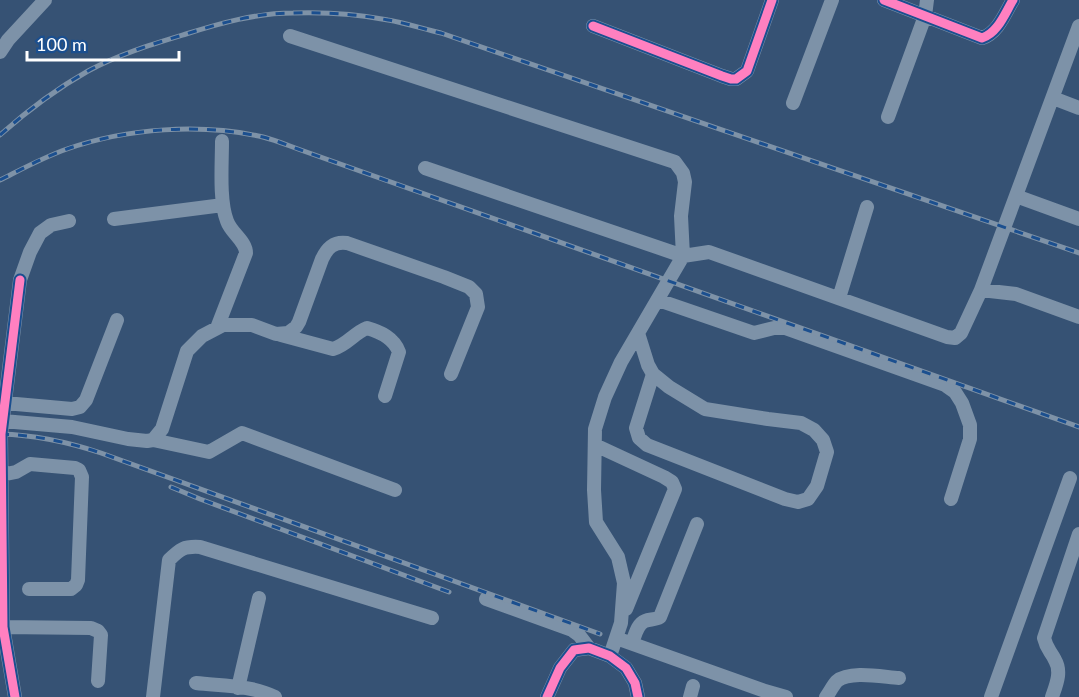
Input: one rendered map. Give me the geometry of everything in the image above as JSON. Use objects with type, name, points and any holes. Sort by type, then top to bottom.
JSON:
[{"type":"street","points":[[3,42],[45,0]]},
{"type":"street","points":[[592,26],[722,76],[736,79],[750,66],[772,0]]},
{"type":"street","points":[[793,103],[832,0]]},
{"type":"street","points":[[884,0],[982,38],[994,31],[1013,0]]},
{"type":"street","points":[[888,117],[925,16],[927,0]]},
{"type":"street","points":[[425,168],[683,256],[710,252],[955,338],[962,333],[981,290],[1079,26]]},
{"type":"street","points":[[290,36],[675,162],[683,173],[685,182],[681,216],[683,256],[621,362],[605,397],[595,429],[596,522],[618,557],[624,584],[621,622]]},
{"type":"street","points":[[1053,98],[1079,108]]},
{"type":"street","points":[[217,328],[246,253],[246,248],[232,232],[223,205],[222,141]]},
{"type":"street","points":[[1016,196],[1079,219]]},
{"type":"street","points":[[114,219],[223,205]]},
{"type":"street","points":[[839,298],[867,207]]},
{"type":"street","points":[[15,697],[3,654],[1,434],[20,280],[40,233],[51,225],[69,221]]},
{"type":"street","points":[[276,334],[288,333],[296,327],[327,249],[333,244],[347,243],[444,277],[469,287],[476,294],[478,307],[451,374]]},
{"type":"street","points":[[981,290],[1016,294],[1079,317]]},
{"type":"street","points":[[658,300],[754,333],[785,328],[945,385],[955,392],[962,403],[970,425],[970,439],[951,499]]},
{"type":"street","points":[[5,403],[72,409],[80,407],[86,400],[117,320]]},
{"type":"street","points":[[0,322],[15,325]]},
{"type":"street","points":[[153,440],[162,429],[187,351],[202,336],[223,325],[252,325],[276,334],[333,349],[340,347],[361,330],[367,328],[392,339],[399,352],[385,396]]},
{"type":"street","points":[[638,333],[653,374],[669,387],[705,409],[801,423],[814,430],[823,440],[827,452],[817,486],[808,499],[798,502],[785,499],[647,445],[639,438],[636,428],[653,374]]},
{"type":"street","points":[[3,421],[72,427],[209,452],[242,433],[395,490]]},
{"type":"street","points":[[595,445],[664,477],[672,482],[675,489],[621,622],[610,656]]},
{"type":"street","points":[[1,475],[16,472],[30,464],[75,468],[79,470],[82,477],[76,585],[71,589],[29,589]]},
{"type":"street","points":[[991,697],[1070,478]]},
{"type":"street","points":[[632,643],[642,621],[660,616],[697,524]]},
{"type":"street","points":[[1052,697],[1059,672],[1056,661],[1046,648],[1044,638],[1079,534]]},
{"type":"street","points":[[153,697],[169,560],[178,551],[188,547],[200,547],[432,618]]},
{"type":"street","points":[[238,688],[259,598]]},
{"type":"street","points":[[486,599],[572,630],[589,648]]},
{"type":"street","points":[[3,627],[91,628],[98,631],[101,634],[98,681]]},
{"type":"street","points":[[616,638],[764,694],[786,697]]},
{"type":"street","points":[[547,697],[560,668],[574,650],[589,648],[610,656],[626,668],[635,683],[638,697]]},
{"type":"street","points":[[826,697],[837,681],[847,675],[899,678]]},
{"type":"street","points":[[196,683],[254,690],[275,697]]},
{"type":"railway","points":[[0,135],[42,101],[76,78],[112,59],[149,46],[212,26],[252,17],[279,13],[352,15],[395,21],[441,33],[1079,253]]},
{"type":"railway","points":[[0,180],[58,152],[114,136],[190,129],[263,137],[1079,427]]},
{"type":"railway","points":[[0,434],[51,440],[101,453],[600,634]]},
{"type":"railway","points":[[171,487],[449,592]]},
{"type":"cycle path","points":[[593,26],[722,76],[736,79],[747,71],[772,0]]},
{"type":"cycle path","points":[[884,0],[982,38],[997,27],[1013,0]]},
{"type":"cycle path","points":[[15,697],[3,627],[1,434],[20,280]]},
{"type":"cycle path","points":[[547,697],[560,668],[574,650],[589,648],[610,656],[626,668],[635,683],[638,697]]}]
